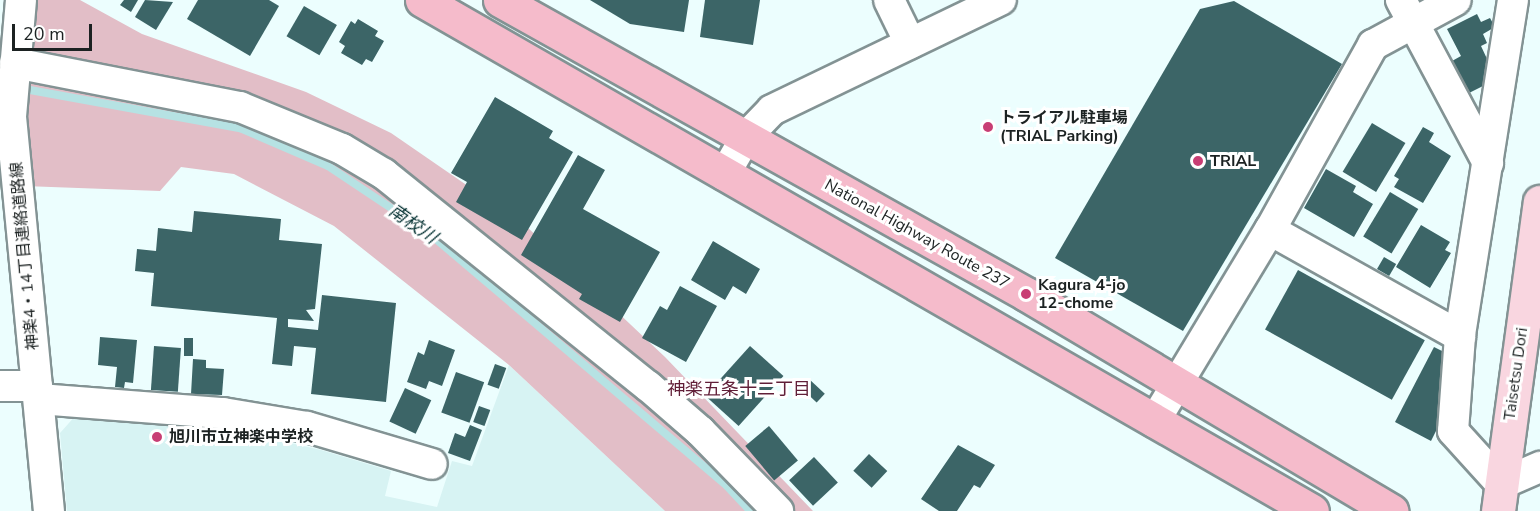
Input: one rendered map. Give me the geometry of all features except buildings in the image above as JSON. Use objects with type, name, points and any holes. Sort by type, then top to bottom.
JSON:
[{"type":"highway","points":[[422,0],[1312,511]]},
{"type":"highway","name":"National Highway Route 237","points":[[500,0],[1026,294],[1176,386],[1392,511]]},
{"type":"main road","name":"Taisetsu Dori","points":[[1500,497],[1540,202]]},
{"type":"street","name":"神楽4・14丁目連絡道路線","points":[[21,0],[9,28],[14,68],[13,105],[49,511]]},
{"type":"street","points":[[889,0],[910,43]]},
{"type":"street","points":[[724,175],[746,137],[772,110],[1001,0]]},
{"type":"street","points":[[1154,422],[1270,230],[1373,45],[1406,11],[1456,0]]},
{"type":"street","points":[[1513,0],[1460,336],[1453,431],[1500,497],[1540,467]]},
{"type":"street","points":[[1406,11],[1488,163]]},
{"type":"street","points":[[14,68],[240,107],[342,148],[384,174],[648,386],[700,431],[778,511]]},
{"type":"street","points":[[1270,230],[1460,336]]},
{"type":"street","points":[[0,386],[38,393],[223,413],[296,425],[432,464]]},
{"type":"shaded area","points":[[32,0],[80,0],[142,34],[306,92],[391,133],[526,226],[665,357],[813,511],[665,511],[509,365],[334,226],[234,174],[181,167],[160,191],[24,186],[22,133]]},
{"type":"shaded area","name":"旭川市立神楽中学校","points":[[509,365],[665,511],[67,511],[60,433],[77,414],[282,441],[321,450],[391,471],[385,496],[437,507],[452,461],[472,466]]},
{"type":"waterway","name":"南校川","points":[[19,88],[240,128],[328,166],[430,234],[727,486],[750,511]]},
{"type":"place","name":"トライアル駐車場 (TRIAL Parking)","points":[[988,127]]},
{"type":"place","name":"TRIAL","points":[[1198,161]]},
{"type":"place","name":"Kagura 4-jo 12-chome","points":[[1026,294]]},
{"type":"place","name":"旭川市立神楽中学校","points":[[157,437]]},
{"type":"district","name":"神楽五条十二丁目","points":[[739,389]]}]
